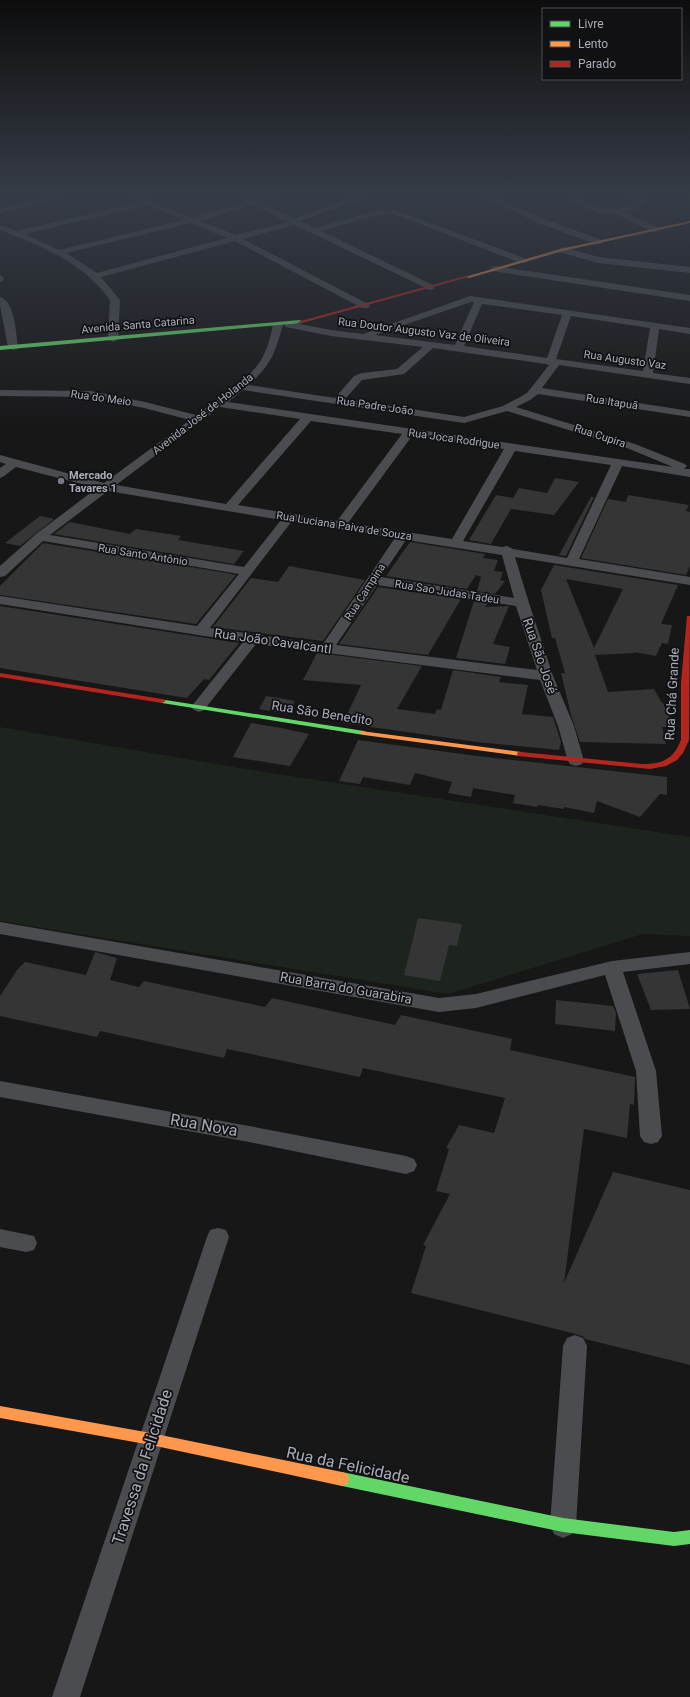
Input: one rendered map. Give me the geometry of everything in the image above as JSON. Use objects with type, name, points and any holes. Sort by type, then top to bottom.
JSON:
[{"type":"street","points":[[90,272],[115,300],[116,305],[113,339]]},
{"type":"street","points":[[95,276],[109,272]]},
{"type":"street","points":[[300,272],[365,306]]},
{"type":"street","points":[[399,272],[430,287]]},
{"type":"street","name":"Avenida Santa Catarina","points":[[0,348],[284,325],[312,321],[483,272]]},
{"type":"street","points":[[516,272],[690,298]]},
{"type":"street","points":[[0,300],[6,306],[13,347]]},
{"type":"street","points":[[363,336],[470,300],[690,331]]},
{"type":"street","points":[[458,348],[479,301]]},
{"type":"street","name":"Rua Padre João","points":[[241,387],[464,420],[507,408],[526,398],[535,390],[553,362],[567,313]]},
{"type":"street","name":"Rua Doutor Augusto Vaz de Oliveira","points":[[284,325],[553,362]]},
{"type":"street","name":"Avenida José de Holanda","points":[[0,572],[40,537],[241,387],[261,368],[270,354],[284,325]]},
{"type":"street","points":[[647,376],[655,326]]},
{"type":"street","points":[[338,401],[358,378],[362,376],[400,372],[430,345]]},
{"type":"street","name":"Rua Augusto Vaz","points":[[553,362],[690,381]]},
{"type":"street","name":"Rua Itapuã","points":[[535,390],[690,414]]},
{"type":"street","name":"Rua do Meio","points":[[0,393],[91,394],[137,403],[199,419]]},
{"type":"street","name":"Rua Joca Rodrigue","points":[[219,404],[307,418],[690,471]]},
{"type":"street","name":"Rua Cupira","points":[[507,408],[547,419],[631,446],[665,458],[690,471]]},
{"type":"street","points":[[229,508],[307,418]]},
{"type":"street","points":[[451,438],[464,420]]},
{"type":"street","points":[[340,525],[410,432]]},
{"type":"street","points":[[456,543],[511,447]]},
{"type":"street","name":"Rua Luciana Paiva de Souza","points":[[0,458],[106,487],[229,508],[507,550],[690,581]]},
{"type":"street","points":[[572,561],[618,462]]},
{"type":"street","points":[[0,474],[14,463]]},
{"type":"street","points":[[201,631],[289,517]]},
{"type":"street","name":"Rua Campina","points":[[327,649],[402,535]]},
{"type":"street","name":"Rua Santo Antônio","points":[[40,537],[247,571]]},
{"type":"street","name":"Rua São José","points":[[507,550],[522,603],[546,676],[566,726],[576,761]]},
{"type":"street","name":"Rua Sao Judas Tadeu","points":[[372,580],[522,603]]},
{"type":"street","name":"Rua João CavalcantI","points":[[0,600],[252,639],[546,676]]},
{"type":"street","name":"Rua Chá Grande","points":[[642,767],[655,767],[669,762],[677,756],[683,747],[685,740],[685,683],[690,618]]},
{"type":"street","points":[[199,707],[252,639]]},
{"type":"street","name":"Rua São Benedito","points":[[0,675],[328,728],[576,761],[642,767]]},
{"type":"street","name":"Rua Barra do Guarabira","points":[[0,928],[438,1005],[476,1002],[612,967],[690,959]]},
{"type":"street","points":[[612,967],[646,1071],[651,1136]]},
{"type":"street","name":"Rua Nova","points":[[0,1089],[249,1134],[406,1166]]},
{"type":"street","name":"Travessa da Felicidade","points":[[66,1697],[218,1237]]},
{"type":"street","points":[[0,1238],[26,1243]]},
{"type":"street","points":[[562,1526],[575,1346]]},
{"type":"street","name":"Rua da Felicidade","points":[[0,1412],[151,1439],[562,1526],[674,1539],[690,1537]]},
{"type":"shaded area","points":[[0,727],[251,770],[690,837],[690,936],[643,934],[448,994],[0,921]]},
{"type":"building","points":[[555,478],[579,482],[554,515],[511,509],[491,544],[469,540],[496,495],[513,498],[519,488],[547,493]]},
{"type":"building","points":[[628,495],[689,505],[686,511],[690,512],[690,566],[686,575],[581,558],[608,499],[626,502]]},
{"type":"building","points":[[591,497],[594,497],[566,556],[559,555]]},
{"type":"building","points":[[40,516],[54,519],[20,546],[5,543]]},
{"type":"building","points":[[70,522],[130,534],[136,529],[181,536],[178,540],[244,551],[234,564],[54,534]]},
{"type":"building","points":[[410,542],[485,554],[483,558],[498,560],[494,571],[503,572],[500,580],[505,581],[495,594],[477,591],[481,577],[476,575],[467,589],[386,576]]},
{"type":"building","points":[[43,543],[236,575],[196,624],[0,595],[0,586]]},
{"type":"building","points":[[554,565],[678,585],[661,624],[672,625],[668,644],[662,643],[656,656],[634,652],[635,653],[595,655],[608,692],[654,689],[663,703],[673,727],[662,727],[666,744],[580,742],[571,715],[561,673],[565,673],[555,638],[552,638],[541,590]],"holes":[[[566,579],[623,589],[594,648]]]},
{"type":"building","points":[[289,566],[365,580],[323,641],[213,627],[251,578],[278,582]]},
{"type":"building","points":[[378,587],[461,599],[428,655],[339,644]]},
{"type":"building","points":[[474,601],[488,603],[485,607],[509,606],[493,644],[510,647],[505,664],[456,658]]},
{"type":"building","points":[[0,606],[239,643],[209,680],[204,679],[187,698],[0,668]]},
{"type":"building","points":[[317,653],[422,666],[397,709],[435,714],[437,709],[441,710],[453,670],[501,677],[499,682],[528,685],[522,714],[553,717],[561,742],[559,750],[477,742],[343,723],[361,685],[303,680]]},
{"type":"building","points":[[266,696],[295,701],[288,714],[259,709]]},
{"type":"building","points":[[251,723],[309,734],[290,766],[233,757]]},
{"type":"building","points":[[358,740],[477,756],[667,777],[667,795],[660,794],[640,817],[597,801],[594,813],[564,807],[564,809],[538,805],[537,807],[513,803],[515,795],[473,788],[471,797],[448,793],[452,782],[415,773],[410,785],[363,777],[360,784],[339,781]]},
{"type":"building","points":[[418,918],[462,924],[457,946],[449,945],[440,981],[404,975]]},
{"type":"building","points":[[95,952],[117,958],[110,980],[139,987],[144,981],[265,1007],[272,998],[395,1025],[401,1015],[512,1039],[510,1050],[635,1077],[634,1105],[630,1104],[627,1138],[584,1129],[564,1283],[613,1172],[690,1190],[690,1365],[585,1339],[584,1337],[576,1334],[411,1293],[426,1246],[423,1245],[450,1194],[436,1191],[449,1149],[446,1148],[459,1125],[494,1133],[505,1098],[363,1068],[360,1077],[227,1049],[224,1058],[100,1031],[97,1037],[0,1016],[0,996],[17,970],[25,962],[86,975]]},
{"type":"building","points":[[678,970],[690,1009],[651,1010],[637,974]]},
{"type":"building","points":[[556,1000],[613,1006],[616,1013],[615,1031],[555,1024]]},
{"type":"traffic: fast","points":[[0,348],[300,322]]},
{"type":"traffic: fast","points":[[162,701],[364,733]]},
{"type":"traffic: fast","points":[[342,1479],[563,1525],[674,1539],[690,1537]]},
{"type":"traffic: slow","points":[[467,277],[484,272]]},
{"type":"traffic: slow","points":[[364,733],[521,754]]},
{"type":"traffic: slow","points":[[0,1412],[151,1439],[342,1479]]},
{"type":"traffic: jam","points":[[300,322],[467,277]]},
{"type":"traffic: jam","points":[[521,754],[642,767],[657,766],[674,758],[679,753],[685,740],[685,683],[690,618]]},
{"type":"traffic: jam","points":[[0,675],[162,701]]},
{"type":"place","name":"Mercado Tavares 1","points":[[61,481]]}]
